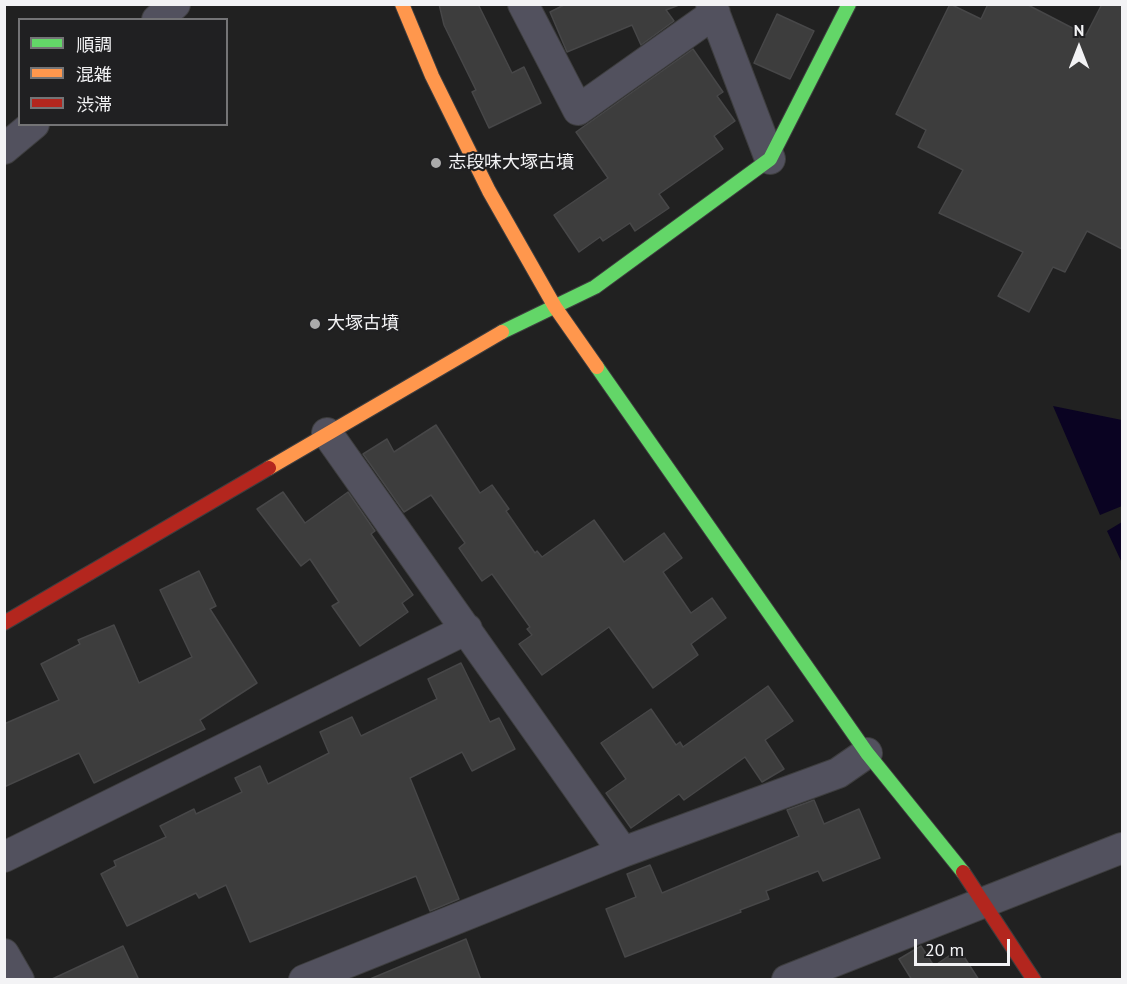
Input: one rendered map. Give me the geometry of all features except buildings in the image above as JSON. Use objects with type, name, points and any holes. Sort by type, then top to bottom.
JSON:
[{"type":"street","points":[[159,18],[175,4]]},
{"type":"street","points":[[402,4],[432,76],[484,180],[555,307],[867,753],[954,857],[1035,980]]},
{"type":"street","points":[[523,4],[578,110],[713,9],[770,159]]},
{"type":"street","points":[[4,623],[514,325],[595,287],[770,159],[849,4]]},
{"type":"street","points":[[4,149],[31,126]]},
{"type":"street","points":[[327,434],[623,852]]},
{"type":"street","points":[[4,857],[467,629]]},
{"type":"street","points":[[304,980],[623,852],[838,773],[867,753]]},
{"type":"street","points":[[787,980],[1122,848]]},
{"type":"street","points":[[4,954],[19,980]]},
{"type":"shaded area","points":[[1053,406],[1122,420],[1122,506],[1100,515]]},
{"type":"shaded area","points":[[1122,522],[1122,563],[1107,531]]},
{"type":"traffic: fast","points":[[502,332],[595,287],[770,159],[849,4]]},
{"type":"traffic: fast","points":[[597,367],[867,753],[963,872]]},
{"type":"traffic: slow","points":[[402,4],[432,76],[489,191],[555,307],[597,367]]},
{"type":"traffic: slow","points":[[269,468],[502,332]]},
{"type":"traffic: jam","points":[[4,623],[269,468]]},
{"type":"traffic: jam","points":[[963,872],[1034,980]]},
{"type":"place","name":"志段味大塚古墳","points":[[436,163]]},
{"type":"place","name":"大塚古墳","points":[[315,324]]}]
